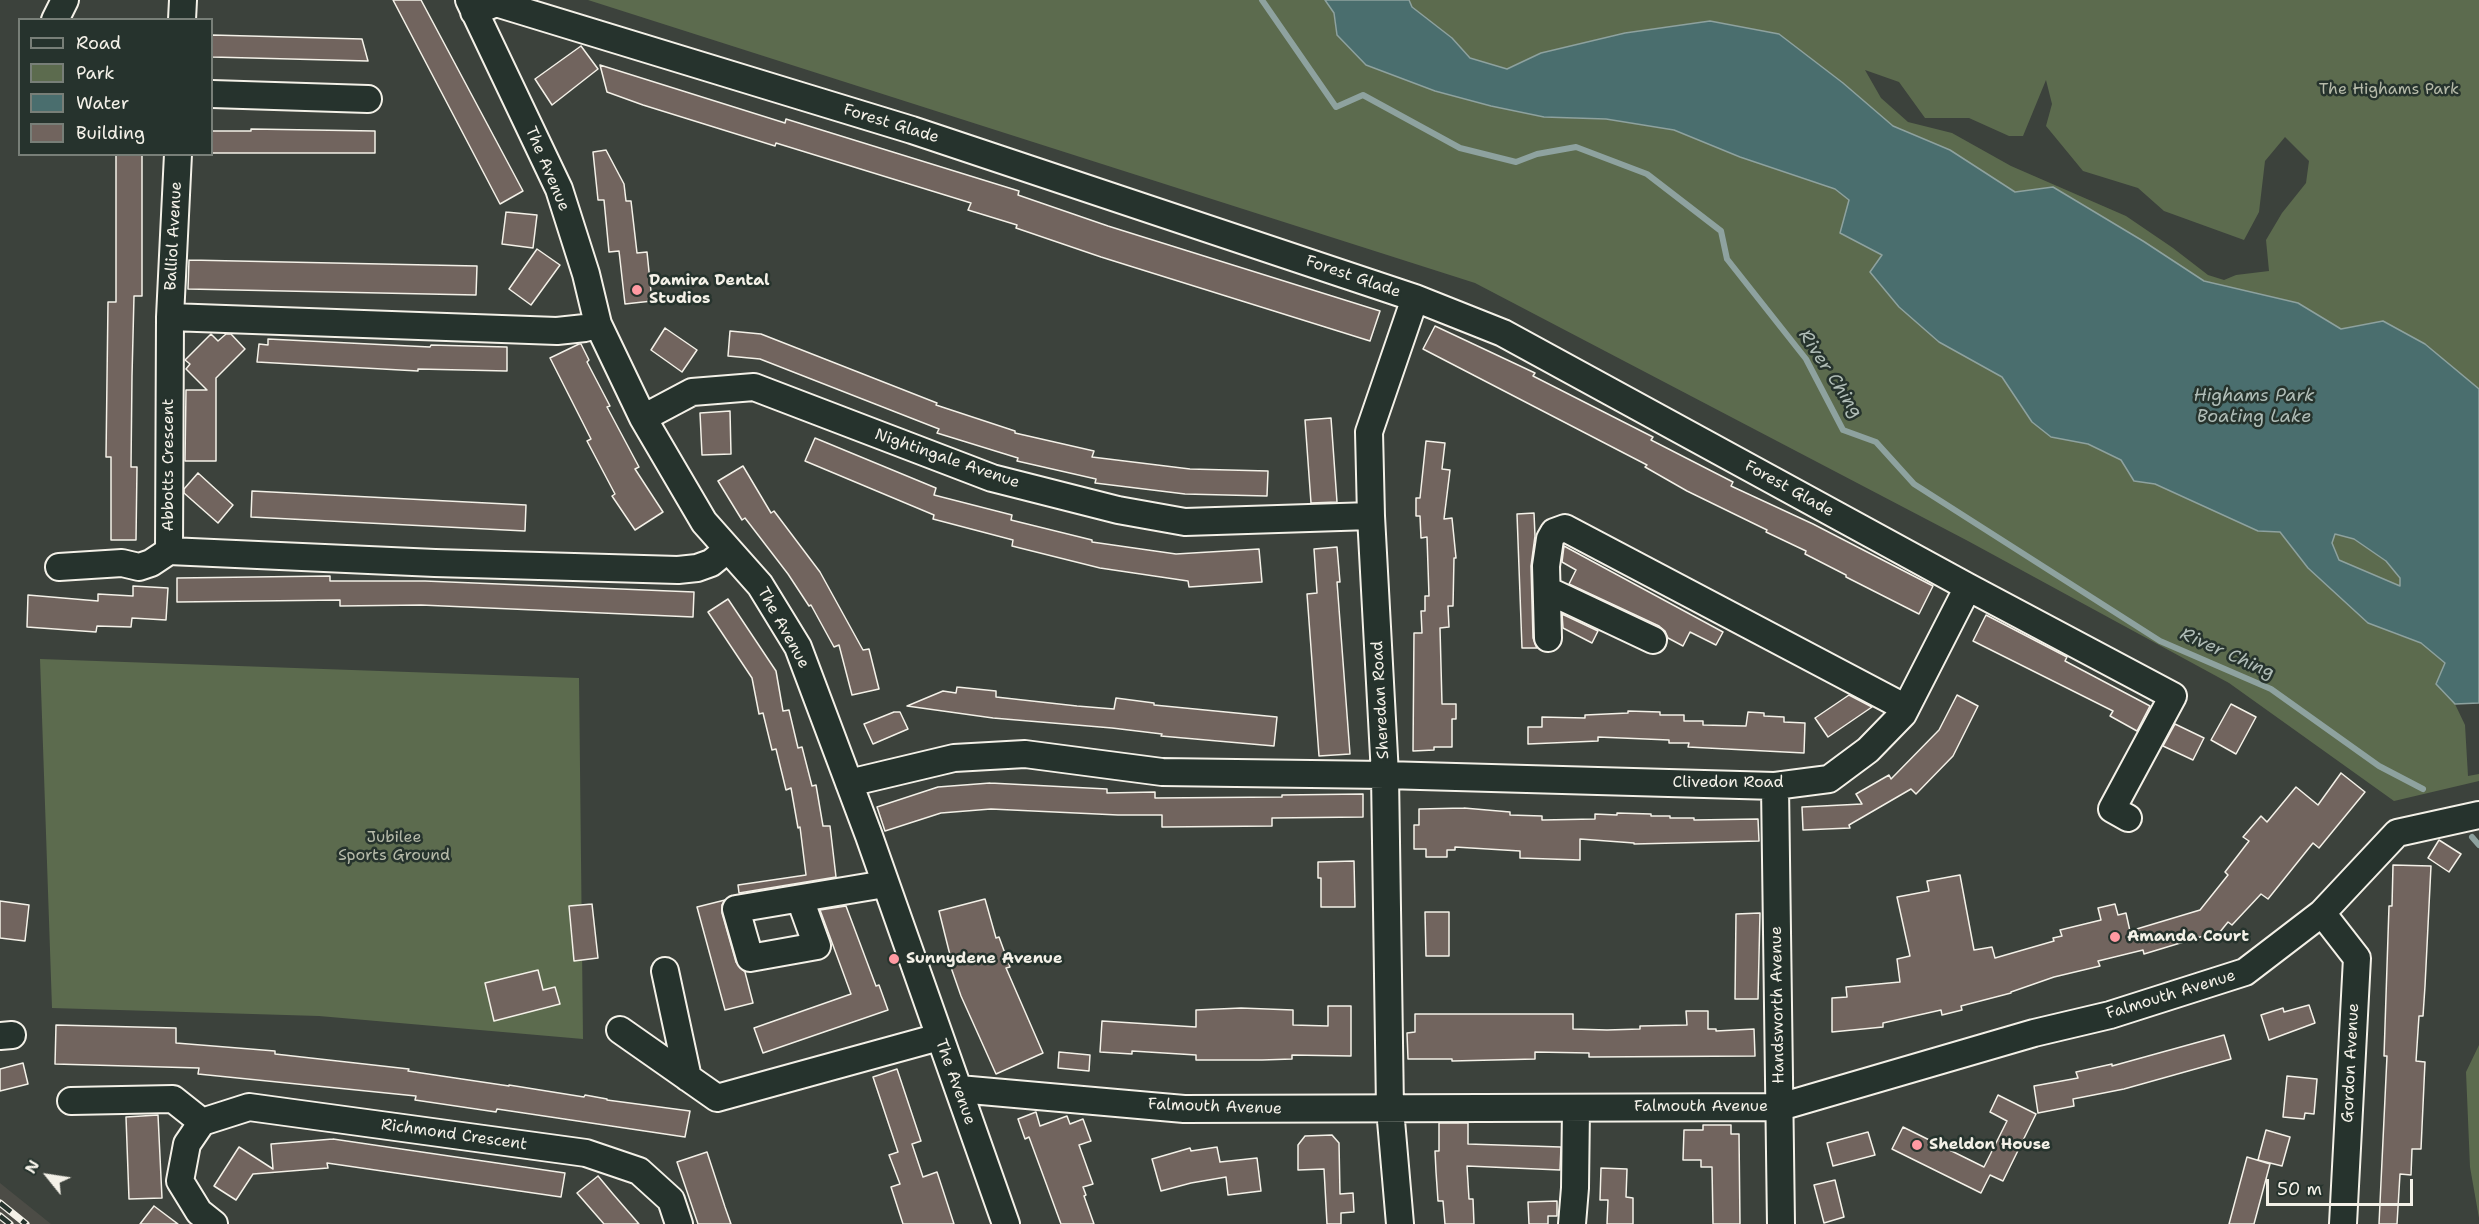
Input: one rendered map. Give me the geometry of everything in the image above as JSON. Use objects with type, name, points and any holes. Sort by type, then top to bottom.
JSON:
[{"type":"street","points":[[56,18],[65,0]]},
{"type":"street","points":[[182,18],[183,0]]},
{"type":"street","name":"Forest Glade","points":[[471,6],[496,3],[879,119],[1415,298],[1503,333],[1968,587],[2173,696],[2112,809],[2128,818]]},
{"type":"street","name":"The Avenue","points":[[471,6],[559,189],[586,274],[598,324],[643,418],[704,522],[767,594],[798,647],[849,783],[1005,1224]]},
{"type":"street","points":[[213,94],[368,99]]},
{"type":"street","name":"Balliol Avenue","points":[[170,317],[178,156]]},
{"type":"street","name":"Sheredan Road","points":[[1400,1224],[1390,1109],[1384,775],[1369,432],[1415,298]]},
{"type":"street","points":[[170,317],[557,331],[598,324]]},
{"type":"street","name":"Abbotts Crescent","points":[[170,317],[169,551],[435,563],[678,570],[697,568],[711,563],[727,550]]},
{"type":"street","name":"Nightingale Avenue","points":[[643,418],[692,392],[754,387],[992,478],[1118,510],[1185,522],[1371,516]]},
{"type":"street","points":[[1548,638],[1546,566],[1550,540],[1554,532],[1565,528],[1906,708]]},
{"type":"street","points":[[59,567],[122,562],[139,567],[151,563],[169,551]]},
{"type":"street","name":"Clivedon Road","points":[[1384,775],[1775,786],[1829,779],[1868,750],[1906,708],[1968,587]]},
{"type":"street","points":[[1547,590],[1653,640]]},
{"type":"street","points":[[849,783],[954,758],[1025,754],[1162,772],[1384,775]]},
{"type":"street","name":"Handsworth Avenue","points":[[1775,786],[1781,1224]]},
{"type":"street","name":"Falmouth Avenue","points":[[958,1089],[1184,1109],[1780,1107],[2034,1033],[2110,1015],[2245,972],[2322,913],[2397,833],[2479,815]]},
{"type":"street","points":[[800,899],[885,884]]},
{"type":"street","name":"Gordon Avenue","points":[[2322,913],[2357,958],[2343,1224]]},
{"type":"street","points":[[665,971],[688,1078]]},
{"type":"street","points":[[620,1030],[717,1098],[939,1037]]},
{"type":"street","points":[[71,1101],[173,1099],[202,1122],[187,1144],[180,1180],[199,1212],[214,1224]]},
{"type":"street","name":"Richmond Crescent","points":[[202,1122],[249,1107],[586,1154],[639,1171],[670,1200],[679,1224]]},
{"type":"street","points":[[1572,1224],[1576,1108]]},
{"type":"shaded area","points":[[0,1183],[51,1224],[0,1224]]},
{"type":"green space","points":[[588,0],[1325,0],[1334,13],[1337,35],[1366,65],[1435,91],[1544,117],[1606,119],[1674,130],[1740,157],[1835,189],[1849,200],[1882,255],[1973,360],[2003,377],[2032,422],[2051,437],[2088,444],[2121,460],[2134,481],[2155,484],[2258,531],[2280,532],[2308,568],[2393,633],[2421,643],[2445,663],[2436,684],[2455,704],[2465,725],[2468,776],[2479,774],[2479,781],[2394,801],[2229,683],[1968,541],[1475,283]]},
{"type":"green space","name":"The Highams Park","points":[[1409,0],[2479,0],[2479,389],[2425,344],[2383,321],[2341,329],[2298,303],[2204,281],[2053,187],[2015,192],[1950,150],[1893,126],[1843,83],[1779,34],[1710,21],[1625,33],[1541,53],[1507,69],[1470,58],[1452,38],[1412,7]],"holes":[[[1865,70],[1899,82],[1925,118],[1969,118],[2009,136],[2023,136],[2046,80],[2052,104],[2046,126],[2083,171],[2138,188],[2164,211],[2244,240],[2259,212],[2265,161],[2285,137],[2309,161],[2306,183],[2282,213],[2266,240],[2269,271],[2236,275],[2224,280],[2208,275],[2126,216],[2011,166],[1952,133],[1908,122],[1881,98]]]},
{"type":"green space","points":[[2335,533],[2354,539],[2386,561],[2400,578],[2400,586],[2339,560],[2331,542]]},
{"type":"green space","name":"Jubilee Sports Ground","points":[[40,659],[579,678],[583,1039],[319,1016],[52,1008]]},
{"type":"green space","points":[[2479,1045],[2479,1218],[2470,1167],[2466,1072]]},
{"type":"water","name":"Highams Park Boating Lake","points":[[1325,0],[1409,0],[1412,7],[1452,38],[1470,58],[1507,69],[1541,53],[1625,33],[1710,21],[1779,34],[1843,83],[1893,126],[1950,150],[2015,192],[2053,187],[2204,281],[2298,303],[2341,329],[2383,321],[2425,344],[2479,389],[2479,703],[2455,704],[2436,684],[2445,663],[2421,643],[2368,623],[2308,568],[2280,532],[2258,531],[2155,484],[2134,481],[2121,460],[2088,444],[2051,437],[2032,422],[2002,377],[1939,342],[1899,307],[1870,272],[1882,255],[1840,233],[1849,200],[1835,189],[1740,157],[1674,130],[1606,119],[1544,117],[1435,91],[1366,65],[1337,35],[1334,13]],"holes":[[[2335,534],[2354,539],[2386,561],[2400,578],[2400,586],[2339,560],[2332,543]]]},
{"type":"building","points":[[393,0],[421,0],[523,191],[500,204]]},
{"type":"building","points":[[213,35],[362,39],[368,61],[213,57]]},
{"type":"building","points":[[581,46],[598,69],[552,105],[535,79]]},
{"type":"building","points":[[600,65],[785,123],[786,119],[1019,191],[1018,195],[1108,226],[1380,311],[1370,341],[1016,228],[1017,225],[968,210],[971,203],[643,105],[607,92]]},
{"type":"building","points":[[251,129],[375,131],[375,153],[213,153],[213,131],[251,131]]},
{"type":"building","points":[[606,150],[624,184],[626,201],[631,201],[637,253],[647,252],[652,301],[625,304],[619,251],[609,252],[604,200],[598,200],[593,152]]},
{"type":"building","points":[[116,156],[142,156],[142,296],[134,296],[132,376],[131,467],[137,467],[136,540],[111,540],[111,457],[106,457],[108,302],[116,302]]},
{"type":"building","points":[[506,212],[537,215],[533,248],[502,244]]},
{"type":"building","points":[[537,249],[560,265],[531,305],[509,289]]},
{"type":"building","points":[[189,260],[477,266],[476,295],[188,289]]},
{"type":"building","points":[[1435,326],[1535,373],[1533,376],[1653,437],[1651,440],[1733,482],[1731,486],[1813,524],[1933,586],[1919,614],[1846,577],[1805,554],[1806,551],[1766,532],[1767,530],[1687,491],[1645,467],[1647,465],[1423,349]]},
{"type":"building","points":[[665,328],[697,350],[682,372],[651,350]]},
{"type":"building","points":[[730,331],[761,334],[937,403],[936,405],[1015,431],[1015,433],[1094,451],[1092,457],[1190,469],[1268,471],[1267,496],[1185,494],[1095,483],[1096,479],[1017,461],[1018,458],[937,433],[939,429],[760,359],[728,356]]},
{"type":"building","points":[[211,334],[218,341],[226,334],[231,334],[245,349],[216,378],[216,461],[185,461],[186,390],[207,390],[186,369],[190,364],[185,360]]},
{"type":"building","points":[[268,339],[430,347],[431,345],[507,347],[507,371],[418,369],[418,371],[257,362],[259,344],[268,345]]},
{"type":"building","points":[[579,344],[610,406],[607,407],[639,467],[635,469],[663,512],[635,530],[612,496],[615,494],[587,441],[591,439],[550,358]]},
{"type":"building","points":[[730,411],[731,454],[702,455],[700,413]]},
{"type":"building","points":[[1331,418],[1337,502],[1311,503],[1305,420]]},
{"type":"building","points":[[815,438],[936,488],[934,495],[1012,515],[1011,520],[1092,540],[1092,542],[1176,554],[1259,549],[1262,582],[1189,587],[1188,581],[1100,568],[1012,546],[1013,540],[933,519],[934,515],[805,461]]},
{"type":"building","points":[[1426,441],[1445,443],[1442,469],[1450,470],[1444,519],[1452,518],[1456,558],[1454,558],[1453,606],[1448,606],[1449,627],[1440,628],[1442,704],[1456,704],[1456,719],[1452,719],[1452,747],[1434,747],[1434,750],[1413,751],[1414,633],[1422,633],[1421,611],[1425,611],[1425,596],[1429,596],[1427,537],[1421,538],[1420,516],[1416,516],[1416,498],[1420,498]]},
{"type":"building","points":[[743,466],[771,513],[774,511],[820,572],[863,650],[869,649],[879,689],[852,695],[839,645],[834,647],[811,605],[809,606],[788,574],[745,518],[742,520],[718,481]]},
{"type":"building","points":[[198,473],[233,505],[218,523],[184,493],[184,489]]},
{"type":"building","points":[[252,491],[526,505],[525,531],[251,517]]},
{"type":"building","points":[[1534,513],[1535,536],[1531,566],[1533,638],[1537,648],[1522,648],[1517,514]]},
{"type":"building","points":[[1564,546],[1723,632],[1716,645],[1690,632],[1683,646],[1668,638],[1659,626],[1569,584],[1576,570],[1562,562]]},
{"type":"building","points":[[1337,547],[1340,582],[1337,582],[1350,754],[1319,756],[1307,594],[1317,593],[1314,549]]},
{"type":"building","points":[[330,576],[330,581],[425,581],[694,592],[693,617],[421,605],[340,606],[340,600],[177,602],[177,578]]},
{"type":"building","points":[[133,586],[168,588],[166,620],[132,618],[131,627],[97,626],[96,632],[27,627],[28,595],[98,601],[98,594],[133,596]]},
{"type":"building","points":[[728,599],[776,671],[783,711],[789,710],[798,748],[802,747],[812,786],[816,785],[823,826],[830,826],[836,877],[739,893],[738,885],[806,875],[800,827],[798,828],[791,788],[786,790],[776,749],[772,750],[763,713],[759,714],[752,678],[708,612]]},
{"type":"building","points":[[1562,614],[1598,631],[1592,643],[1563,628]]},
{"type":"building","points":[[1986,615],[2067,657],[2065,661],[2150,706],[2137,731],[2110,716],[2113,711],[1973,641]]},
{"type":"building","points":[[957,687],[996,691],[996,697],[1077,706],[1114,709],[1116,698],[1154,703],[1154,705],[1277,717],[1274,746],[1161,736],[1162,734],[1112,728],[993,718],[907,706],[943,691],[956,693]]},
{"type":"building","points":[[1849,695],[1872,707],[1828,737],[1815,718]]},
{"type":"building","points":[[1957,695],[1978,706],[1953,756],[1916,794],[1911,789],[1849,825],[1850,828],[1803,830],[1802,807],[1862,804],[1856,794],[1889,775],[1891,779],[1939,730]]},
{"type":"building","points":[[2231,704],[2256,717],[2236,754],[2211,740]]},
{"type":"building","points":[[1628,711],[1684,715],[1684,721],[1703,721],[1703,725],[1746,726],[1748,712],[1784,717],[1784,722],[1805,723],[1804,753],[1688,747],[1689,743],[1669,743],[1669,740],[1598,737],[1598,741],[1528,744],[1528,727],[1542,727],[1542,717],[1585,718],[1585,715],[1628,713]]},
{"type":"building","points":[[894,712],[900,712],[908,729],[873,744],[864,724]]},
{"type":"building","points":[[2175,724],[2204,738],[2193,760],[2163,746]]},
{"type":"building","points":[[2341,773],[2365,792],[2319,848],[2313,843],[2268,899],[2261,894],[2232,925],[2228,922],[2215,938],[2210,934],[2144,954],[2143,950],[2098,961],[2100,966],[2054,977],[2011,993],[1961,1006],[1962,1010],[1942,1015],[1941,1010],[1883,1023],[1883,1027],[1832,1032],[1832,998],[1847,997],[1846,987],[1900,982],[1897,959],[1910,956],[1897,897],[1929,891],[1927,881],[1960,875],[1974,950],[1992,947],[1995,958],[2054,941],[2053,938],[2062,936],[2060,930],[2101,920],[2098,908],[2115,904],[2118,915],[2126,913],[2130,931],[2200,910],[2228,875],[2225,872],[2249,841],[2243,837],[2261,816],[2267,822],[2296,787],[2318,805]]},
{"type":"building","points":[[990,783],[1107,789],[1107,793],[1155,792],[1155,798],[1363,794],[1363,817],[1272,818],[1272,826],[1162,827],[1162,815],[991,809],[941,813],[885,831],[877,807],[938,787]]},
{"type":"building","points":[[1464,808],[1510,812],[1510,815],[1542,816],[1542,820],[1595,819],[1595,814],[1617,815],[1617,813],[1651,814],[1651,816],[1670,816],[1670,818],[1694,818],[1694,820],[1758,819],[1759,841],[1634,844],[1580,839],[1580,860],[1520,858],[1520,851],[1455,847],[1455,850],[1447,850],[1447,857],[1426,857],[1426,849],[1414,849],[1414,825],[1419,825],[1419,809]]},
{"type":"building","points":[[2439,840],[2461,854],[2449,872],[2428,858]]},
{"type":"building","points":[[1354,861],[1355,907],[1321,907],[1321,878],[1318,878],[1318,862]]},
{"type":"building","points":[[2393,865],[2431,866],[2423,1016],[2419,1016],[2416,1061],[2425,1062],[2421,1149],[2412,1149],[2411,1175],[2400,1174],[2397,1224],[2379,1224],[2387,1056],[2384,1056],[2389,906],[2392,906]]},
{"type":"building","points":[[985,899],[996,938],[999,937],[1010,967],[1006,968],[1043,1053],[996,1074],[961,996],[947,956],[950,955],[939,911]]},
{"type":"building","points":[[725,900],[722,913],[736,962],[745,972],[753,1003],[725,1010],[697,907]]},
{"type":"building","points":[[0,901],[29,905],[25,941],[0,938]]},
{"type":"building","points":[[592,904],[598,958],[574,961],[569,906]]},
{"type":"building","points":[[846,906],[876,986],[879,985],[888,1010],[763,1053],[754,1028],[851,994],[820,910]]},
{"type":"building","points":[[1425,912],[1449,912],[1449,956],[1426,956]]},
{"type":"building","points":[[1760,913],[1758,999],[1735,999],[1736,914]]},
{"type":"building","points":[[538,970],[543,990],[555,987],[560,1004],[494,1021],[485,983]]},
{"type":"building","points":[[2309,1005],[2315,1023],[2269,1040],[2261,1015],[2283,1008],[2284,1012]]},
{"type":"building","points":[[1328,1006],[1351,1006],[1351,1056],[1292,1055],[1292,1059],[1196,1060],[1196,1055],[1132,1051],[1132,1054],[1100,1052],[1102,1021],[1196,1027],[1196,1010],[1241,1008],[1293,1010],[1293,1025],[1328,1026]]},
{"type":"building","points":[[1686,1011],[1708,1011],[1708,1029],[1716,1029],[1716,1031],[1754,1029],[1755,1056],[1589,1057],[1589,1053],[1535,1052],[1535,1059],[1452,1061],[1452,1059],[1408,1059],[1407,1033],[1415,1032],[1415,1014],[1573,1014],[1573,1029],[1607,1030],[1640,1029],[1640,1026],[1687,1025]]},
{"type":"building","points":[[56,1025],[176,1028],[176,1043],[275,1051],[275,1054],[409,1069],[408,1071],[690,1111],[685,1137],[497,1109],[496,1112],[415,1100],[416,1096],[198,1074],[199,1068],[55,1064]]},
{"type":"building","points":[[2224,1035],[2231,1059],[2124,1089],[2073,1099],[2074,1106],[2038,1113],[2034,1086],[2078,1078],[2076,1072],[2112,1064],[2112,1066]]},
{"type":"building","points":[[1059,1052],[1090,1055],[1089,1071],[1058,1068]]},
{"type":"building","points":[[23,1063],[28,1084],[0,1091],[0,1069]]},
{"type":"building","points":[[897,1069],[921,1141],[912,1144],[923,1177],[937,1172],[954,1224],[903,1224],[891,1187],[900,1184],[889,1155],[898,1152],[873,1077]]},
{"type":"building","points":[[2287,1076],[2317,1079],[2314,1114],[2305,1113],[2304,1119],[2283,1117]]},
{"type":"building","name":"Sheldon House","points":[[1998,1095],[2036,1114],[2003,1181],[1990,1175],[1981,1193],[1892,1149],[1903,1127],[1984,1167],[2007,1121],[1990,1112]]},
{"type":"building","points":[[1036,1112],[1040,1126],[1067,1116],[1070,1124],[1083,1119],[1091,1141],[1079,1145],[1093,1184],[1083,1187],[1094,1224],[1061,1224],[1029,1137],[1025,1139],[1018,1119]]},
{"type":"building","points":[[158,1115],[162,1198],[129,1199],[126,1117]]},
{"type":"building","points":[[1439,1123],[1468,1123],[1468,1144],[1561,1147],[1560,1170],[1467,1166],[1469,1199],[1473,1199],[1474,1224],[1445,1224],[1443,1201],[1438,1201],[1436,1172],[1435,1151],[1439,1151]]},
{"type":"building","points":[[1703,1125],[1731,1125],[1731,1134],[1739,1134],[1740,1224],[1713,1224],[1712,1167],[1701,1167],[1701,1160],[1683,1160],[1684,1130],[1703,1130]]},
{"type":"building","points":[[2266,1130],[2290,1137],[2282,1166],[2258,1160]]},
{"type":"building","points":[[1868,1132],[1875,1155],[1833,1166],[1827,1143]]},
{"type":"building","points":[[1332,1135],[1339,1143],[1340,1194],[1353,1193],[1354,1212],[1341,1213],[1341,1224],[1327,1224],[1324,1169],[1298,1170],[1298,1145],[1305,1136]]},
{"type":"building","points":[[333,1139],[565,1173],[561,1197],[327,1163],[328,1168],[253,1174],[236,1200],[214,1186],[239,1147],[273,1169],[271,1144]]},
{"type":"building","points":[[1217,1147],[1220,1162],[1257,1158],[1261,1191],[1228,1195],[1226,1177],[1161,1191],[1152,1159],[1190,1148],[1191,1151]]},
{"type":"building","points":[[707,1152],[731,1224],[698,1224],[677,1162]]},
{"type":"building","points":[[2247,1157],[2270,1164],[2254,1224],[2229,1224]]},
{"type":"building","points":[[1601,1168],[1627,1169],[1626,1197],[1633,1198],[1633,1224],[1607,1224],[1608,1200],[1600,1200]]},
{"type":"building","points":[[598,1176],[639,1224],[604,1224],[577,1193]]},
{"type":"building","points":[[1835,1180],[1844,1217],[1824,1223],[1814,1185]]},
{"type":"building","points":[[1557,1201],[1557,1216],[1548,1216],[1548,1224],[1529,1224],[1528,1202]]},
{"type":"building","points":[[154,1206],[178,1224],[140,1224]]},
{"type":"waterway","name":"River Ching","points":[[1262,0],[1336,107],[1363,95],[1460,148],[1516,162],[1537,154],[1576,147],[1647,174],[1721,231],[1727,259],[1806,359],[1843,430],[1876,442],[1914,484],[2160,641],[2271,689],[2379,766],[2423,789]]},
{"type":"waterway","name":"River Ching","points":[[2472,837],[2479,845]]},
{"type":"railway","points":[[0,1203],[26,1224]]},
{"type":"railway","points":[[0,1216],[10,1224]]},
{"type":"place","name":"Damira Dental Studios","points":[[637,290]]},
{"type":"place","name":"Amanda Court","points":[[2115,937]]},
{"type":"place","name":"Sunnydene Avenue","points":[[894,959]]},
{"type":"place","name":"Sheldon House","points":[[1917,1145]]}]
